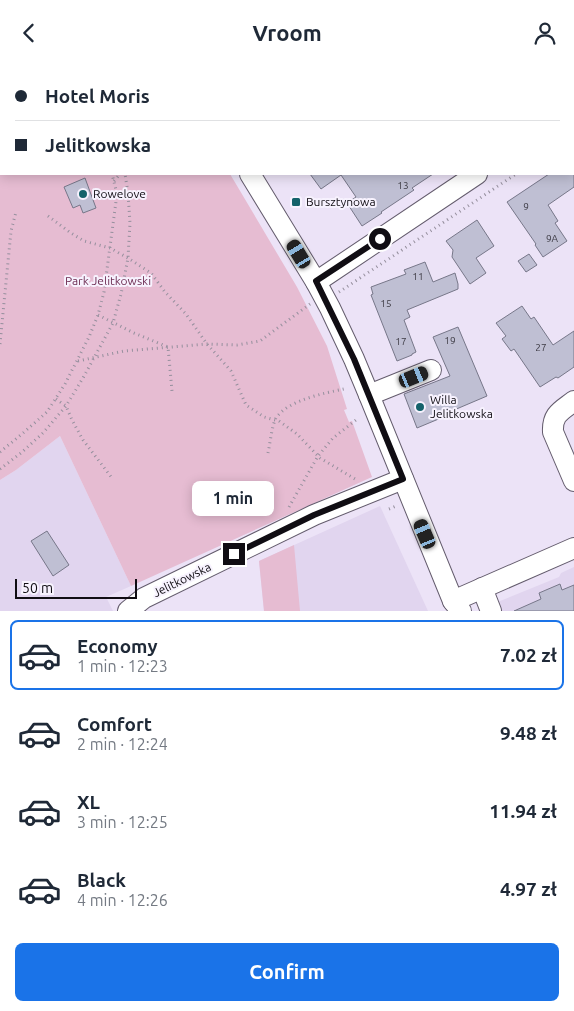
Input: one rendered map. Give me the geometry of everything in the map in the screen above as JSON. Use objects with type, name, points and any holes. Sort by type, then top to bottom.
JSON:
[{"type":"street","points":[[251,175],[316,281],[354,359],[456,608],[482,588],[574,547]]},
{"type":"street","points":[[316,281],[475,175]]},
{"type":"street","points":[[369,395],[431,370]]},
{"type":"street","points":[[574,401],[559,411],[554,417],[552,424],[553,432],[574,481]]},
{"type":"street","name":"Jelitkowska","points":[[128,611],[144,598],[314,515],[403,479]]},
{"type":"street","points":[[482,588],[492,611]]},
{"type":"path","points":[[0,452],[38,422],[47,412],[78,361],[98,315],[104,292],[117,194],[112,175]]},
{"type":"path","points":[[114,182],[119,175]]},
{"type":"path","points":[[0,469],[22,453],[43,433],[66,406],[113,323],[128,258],[130,223],[125,175]]},
{"type":"path","points":[[338,292],[514,175]]},
{"type":"path","points":[[0,344],[2,293],[11,231],[16,212]]},
{"type":"path","points":[[48,216],[84,241],[110,248],[151,273],[165,292],[186,314],[207,344],[231,371],[246,405],[264,417],[279,421],[297,434],[318,455],[374,491]]},
{"type":"path","points":[[78,361],[124,351],[207,344],[237,345],[260,341],[311,303]]},
{"type":"path","points":[[98,315],[168,347]]},
{"type":"path","points":[[168,347],[172,391]]},
{"type":"path","points":[[268,453],[275,420],[282,412],[298,402],[344,389]]},
{"type":"path","points":[[56,399],[66,406],[83,440],[112,478]]},
{"type":"path","points":[[276,534],[281,521],[318,455],[333,438],[356,420]]},
{"type":"shaded area","points":[[60,436],[131,586],[106,597],[113,611],[0,611],[0,480]]},
{"type":"shaded area","points":[[380,506],[428,611],[264,611],[259,561]]},
{"type":"shaded area","points":[[574,567],[574,611],[485,611],[483,608],[559,577],[561,573]]},
{"type":"green space","name":"Park Jelitkowski","points":[[0,175],[231,175],[297,287],[327,346],[347,409],[344,410],[349,422],[352,421],[372,477],[131,586],[60,436],[0,480]]},
{"type":"green space","points":[[294,545],[300,611],[264,611],[259,561]]},
{"type":"building","points":[[311,175],[341,175],[321,189]]},
{"type":"building","points":[[341,175],[432,175],[412,188],[414,190],[362,226],[347,203],[356,197]]},
{"type":"building","points":[[548,175],[574,175],[574,187],[548,205],[558,221],[555,223],[567,241],[543,257],[507,202]]},
{"type":"building","points":[[85,178],[96,208],[83,213],[80,205],[73,208],[64,187]]},
{"type":"building","points":[[477,220],[494,246],[476,258],[486,273],[470,284],[452,257],[453,250],[446,241]]},
{"type":"building","points":[[529,254],[537,265],[526,272],[518,261]]},
{"type":"building","points":[[425,262],[433,282],[455,273],[458,289],[407,310],[410,317],[404,320],[416,352],[397,361],[371,295],[373,294],[371,287],[406,274],[404,270]]},
{"type":"building","points":[[522,306],[531,319],[534,317],[553,345],[574,331],[574,367],[540,387],[514,349],[511,351],[502,339],[506,336],[496,323]]},
{"type":"building","points":[[458,327],[487,396],[417,428],[404,394],[450,376],[433,337]]},
{"type":"building","points":[[47,531],[69,565],[53,576],[31,541]]},
{"type":"building","points":[[560,584],[562,590],[574,585],[574,611],[514,611],[541,599],[539,593]]},
{"type":"place","name":"Rowelove","points":[[83,194]]},
{"type":"place","name":"Bursztynowa","points":[[296,202]]},
{"type":"place","name":"Willa Jelitkowska","points":[[420,407]]},
{"type":"route","points":[[234,554],[314,515],[403,479],[354,359],[316,281],[380,239]]}]
